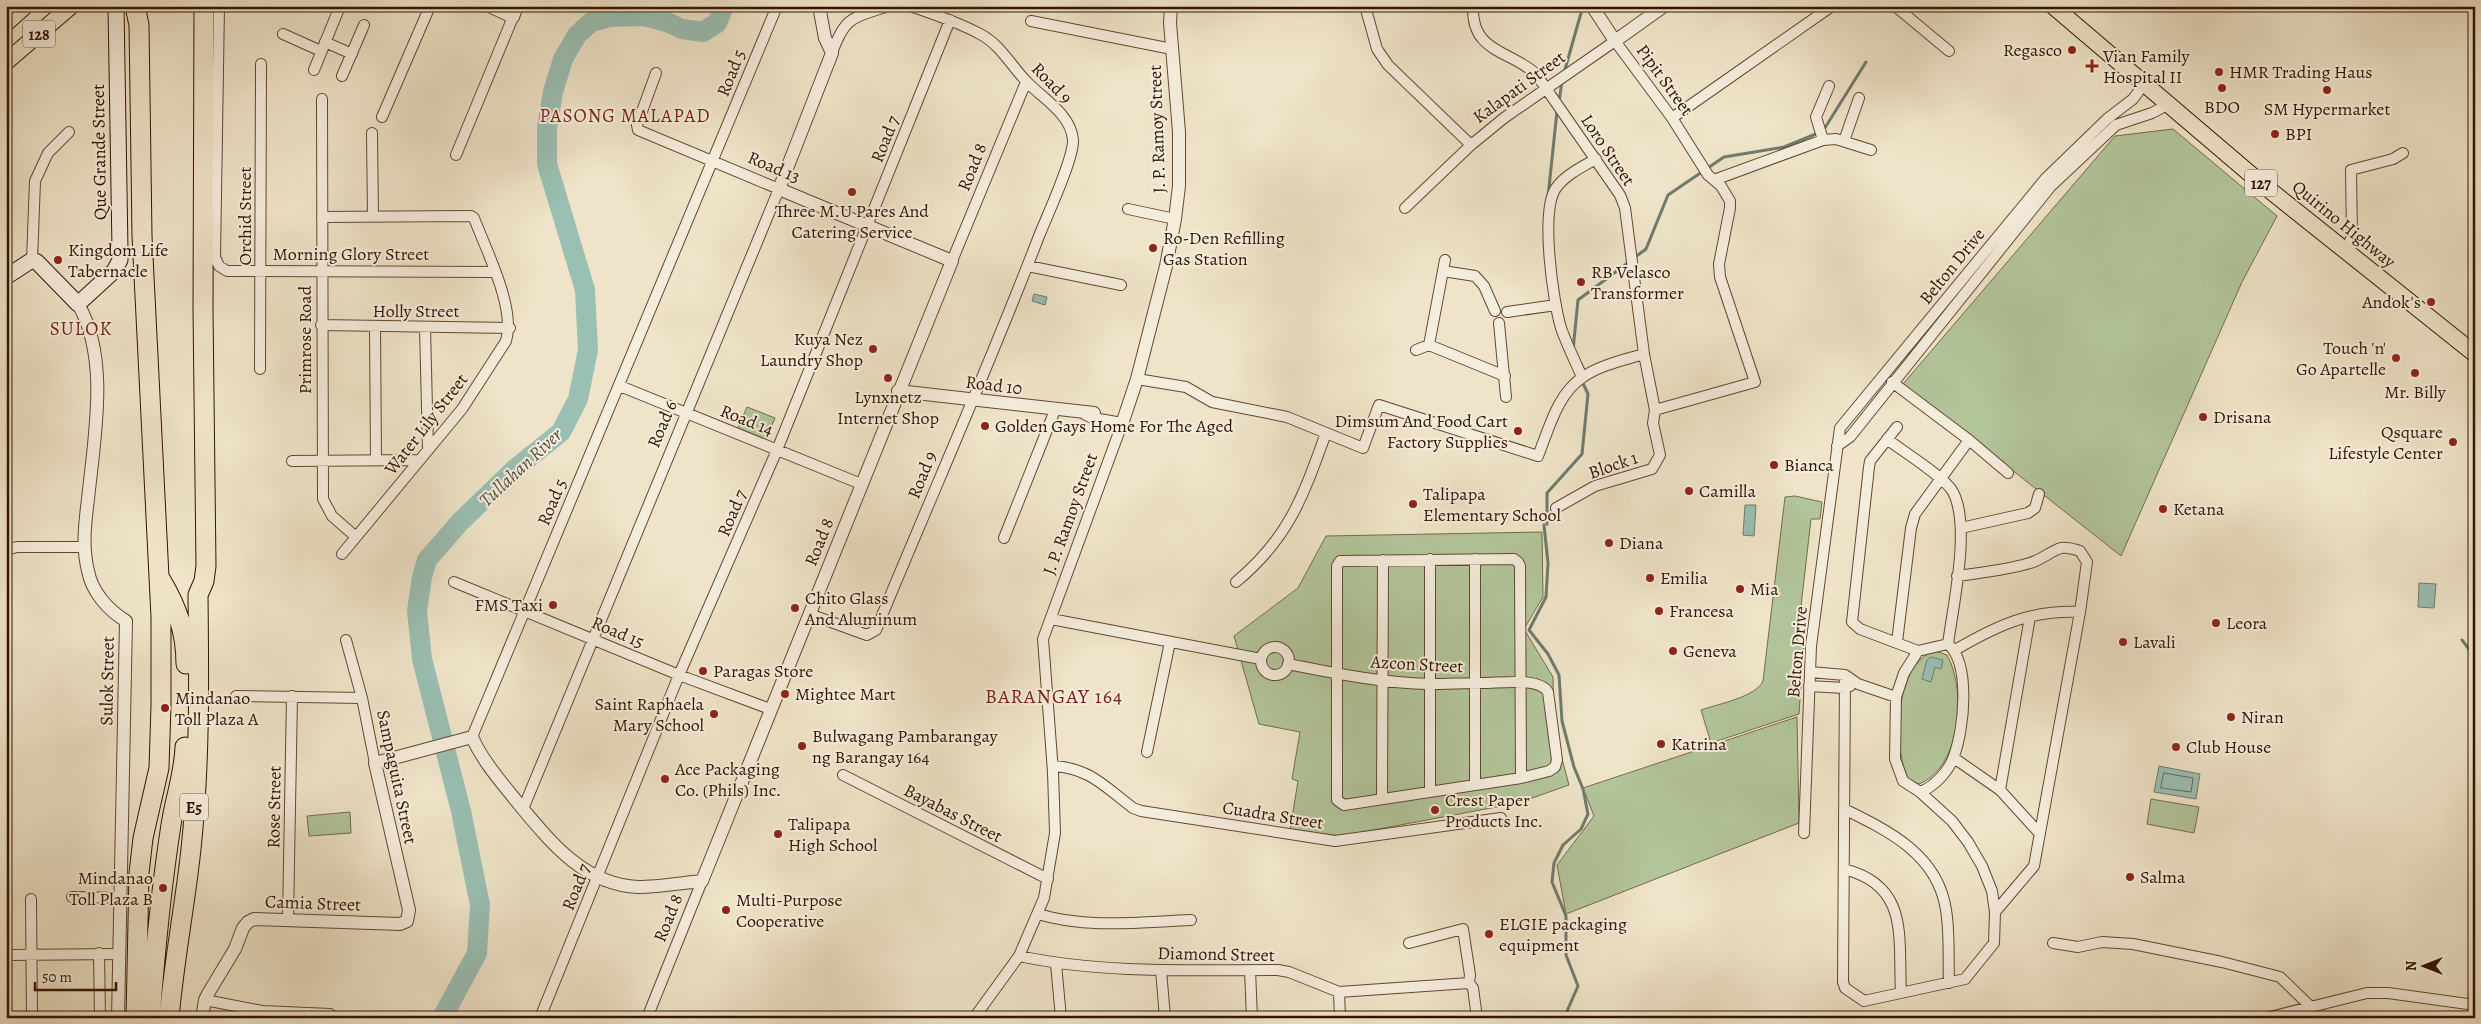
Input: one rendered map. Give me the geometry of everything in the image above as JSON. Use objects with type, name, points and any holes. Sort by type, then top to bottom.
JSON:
[{"type":"highway","points":[[135,6],[139,25],[142,236],[159,577]]},
{"type":"highway","name":"E5","points":[[169,1018],[191,849],[199,690],[198,595],[204,581],[206,566],[203,310],[204,6]]},
{"type":"highway","name":"E5","points":[[136,1018],[139,873],[143,838],[161,753],[161,618],[159,577]]},
{"type":"highway","name":"E5","points":[[150,1018],[162,884],[171,823],[184,769],[187,705],[186,641],[174,602],[159,577]]},
{"type":"main road","name":"128","points":[[6,23],[25,6]]},
{"type":"main road","name":"128","points":[[6,62],[71,6]]},
{"type":"main road","name":"Que Grande Street","points":[[78,304],[114,271],[120,260],[116,6]]},
{"type":"main road","name":"Quirino Highway","points":[[2053,6],[2167,105],[2475,354]]},
{"type":"main road","points":[[6,277],[32,260],[37,262],[78,304]]},
{"type":"street","name":"Morning Glory Street","points":[[219,6],[215,257],[219,266],[227,271],[495,272]]},
{"type":"street","points":[[314,70],[340,6]]},
{"type":"street","points":[[382,117],[430,6]]},
{"type":"street","points":[[456,155],[515,12],[489,6]]},
{"type":"street","name":"Road 5","points":[[472,737],[778,6]]},
{"type":"street","points":[[819,6],[825,38],[832,53]]},
{"type":"street","points":[[832,53],[840,31],[847,22],[888,6]]},
{"type":"street","name":"Road 9","points":[[809,614],[867,634],[876,630],[1028,266],[1066,168],[1073,141],[1067,124],[1056,108],[1026,82],[996,45],[981,34],[950,20],[910,6]]},
{"type":"street","points":[[1365,6],[1377,49],[1388,65],[1472,145]]},
{"type":"street","name":"Loro Street","points":[[1473,6],[1476,28],[1483,40],[1500,54],[1529,68],[1546,88],[1620,195],[1625,208],[1644,354],[1655,410]]},
{"type":"street","name":"Pipit Street","points":[[1592,6],[1614,41],[1672,118],[1711,178],[1721,186],[1730,201],[1719,264],[1720,277],[1755,382],[1655,410]]},
{"type":"street","name":"Kalapati Street","points":[[1405,208],[1472,145],[1504,118],[1664,6]]},
{"type":"street","points":[[1672,118],[1832,6]]},
{"type":"street","points":[[1895,6],[1949,51]]},
{"type":"street","name":"J. P. Ramoy Street","points":[[974,1018],[1019,956],[1038,914],[1048,879],[1055,833],[1053,766],[1043,639],[1137,379],[1166,266],[1175,219],[1180,160],[1170,7]]},
{"type":"street","name":"Road 7","points":[[540,1018],[680,676],[777,450],[950,20]]},
{"type":"street","points":[[1031,21],[1172,50]]},
{"type":"street","points":[[342,76],[364,25]]},
{"type":"street","points":[[283,34],[352,54]]},
{"type":"street","name":"Road 6","points":[[523,809],[685,412],[779,189],[832,53]]},
{"type":"street","name":"Orchid Street","points":[[260,369],[261,64]]},
{"type":"street","name":"Road 13","points":[[656,73],[637,125],[638,130],[952,261]]},
{"type":"street","name":"Road 8","points":[[647,1018],[898,391],[1026,82]]},
{"type":"street","name":"Belton Drive","points":[[1837,446],[1850,437],[1892,382],[2051,186],[2113,121],[2144,84]]},
{"type":"street","points":[[1823,140],[1816,117],[1828,86]]},
{"type":"street","points":[[1844,141],[1859,98]]},
{"type":"street","name":"Primrose Road","points":[[322,100],[321,460],[323,498],[327,509],[356,537]]},
{"type":"street","points":[[2126,105],[2136,118]]},
{"type":"street","name":"Belton Drive","points":[[1804,833],[1810,672],[1840,428],[2046,178],[2113,121],[2136,118],[2167,105]]},
{"type":"street","points":[[32,260],[35,180],[48,153],[69,132]]},
{"type":"street","points":[[372,133],[373,217]]},
{"type":"street","points":[[1711,178],[1823,140],[1844,141],[1871,150]]},
{"type":"street","points":[[2346,251],[2352,236],[2350,170],[2393,159],[2404,152]]},
{"type":"street","points":[[1582,377],[1567,342],[1556,307],[1550,242],[1552,199],[1562,181],[1596,159]]},
{"type":"street","points":[[2025,202],[2033,210]]},
{"type":"street","points":[[1128,209],[1175,219]]},
{"type":"street","points":[[322,217],[467,214],[474,218],[495,272],[510,328]]},
{"type":"street","points":[[1028,266],[1121,285]]},
{"type":"street","points":[[1429,345],[1444,266],[1475,276],[1484,286],[1495,311],[1494,318],[1499,323],[1506,397]]},
{"type":"street","name":"Sulok Street","points":[[78,304],[93,338],[96,377],[95,427],[84,547],[88,573],[95,591],[115,615],[126,621],[118,1018]]},
{"type":"street","points":[[1495,311],[1500,308],[1507,314],[1556,307]]},
{"type":"street","points":[[1499,323],[1504,322],[1507,314]]},
{"type":"street","name":"Holly Street","points":[[321,325],[510,328]]},
{"type":"street","points":[[375,327],[376,460]]},
{"type":"street","points":[[425,327],[428,450]]},
{"type":"street","name":"Water Lily Street","points":[[342,554],[462,409],[506,341],[510,328]]},
{"type":"street","points":[[1416,350],[1429,345],[1504,376]]},
{"type":"street","points":[[1137,379],[1186,387],[1212,402],[1287,417],[1363,448],[1379,405],[1538,456],[1559,404],[1582,377],[1619,361],[1644,354]]},
{"type":"street","points":[[1892,382],[1970,440],[2008,472]]},
{"type":"street","name":"Road 14","points":[[620,386],[861,484]]},
{"type":"street","name":"Road 10","points":[[898,391],[1086,414],[1099,420],[1123,420]]},
{"type":"street","points":[[1004,538],[1055,410]]},
{"type":"street","name":"Block 1","points":[[1556,508],[1595,486],[1652,469],[1660,455],[1653,423],[1655,410]]},
{"type":"street","points":[[1897,428],[1870,460],[1852,622],[1860,629],[1918,651],[1951,647],[1992,628],[2030,617],[2059,611],[2080,612]]},
{"type":"street","points":[[1236,582],[1257,565],[1279,539],[1301,497],[1326,433]]},
{"type":"street","points":[[1887,439],[1953,491],[1958,507],[1961,528],[1951,647],[1962,681],[1964,704],[1954,758],[1938,780],[1929,789],[1920,792]]},
{"type":"street","points":[[1897,642],[1911,528],[1915,514],[1970,440]]},
{"type":"street","points":[[292,460],[420,460]]},
{"type":"street","points":[[1961,528],[2028,514],[2035,508],[2039,494]]},
{"type":"street","points":[[6,550],[17,546],[84,547]]},
{"type":"street","points":[[1957,576],[1999,571],[2030,563],[2048,557],[2060,548],[2080,551],[2087,562],[2080,612],[2034,866],[1995,912]]},
{"type":"street","points":[[1347,559],[1475,559],[1514,559],[1520,566],[1521,778],[1344,805],[1340,804],[1337,800],[1337,566],[1340,561],[1347,559]]},
{"type":"street","points":[[1430,559],[1428,684],[1430,791]]},
{"type":"street","points":[[1475,559],[1475,784]]},
{"type":"street","points":[[1382,799],[1384,560]]},
{"type":"street","name":"Road 15","points":[[454,582],[680,676],[770,709]]},
{"type":"street","points":[[2000,790],[2030,617]]},
{"type":"street","points":[[1051,619],[1261,659]]},
{"type":"street","name":"Sampaguita Street","points":[[346,640],[362,698],[409,910],[407,921]]},
{"type":"street","points":[[1147,752],[1170,642]]},
{"type":"street","points":[[1270,648],[1280,648],[1287,655],[1288,664],[1279,674],[1270,674],[1263,668],[1261,659],[1270,648]]},
{"type":"street","points":[[1845,675],[1843,982],[1846,988],[1864,1001],[1965,979],[1994,943],[1995,912],[1992,892],[1986,875],[1968,842],[1952,821],[1920,792],[1903,781],[1895,759],[1893,747],[1896,697],[1904,673],[1918,651]]},
{"type":"street","name":"Azcon Street","points":[[1288,664],[1382,680],[1428,684],[1538,683],[1544,686],[1548,692],[1556,760],[1555,767],[1549,771],[1521,778]]},
{"type":"street","points":[[1810,672],[1845,675],[1858,684],[1896,697]]},
{"type":"street","points":[[1809,686],[1844,688],[1858,684]]},
{"type":"street","points":[[236,696],[362,698]]},
{"type":"street","name":"Rose Street","points":[[288,919],[292,696]]},
{"type":"street","points":[[375,763],[472,737],[491,771],[556,848],[580,867],[598,878],[636,886],[657,886],[702,881]]},
{"type":"street","points":[[1954,758],[2000,790],[2040,834]]},
{"type":"street","name":"Cuadra Street","points":[[1053,766],[1071,767],[1087,773],[1133,808],[1141,811],[1335,841],[1500,818]]},
{"type":"street","name":"Bayabas Street","points":[[843,775],[1048,879]]},
{"type":"street","points":[[1844,809],[1909,845],[1924,859],[1938,883],[1946,911],[1949,983]]},
{"type":"street","points":[[1844,869],[1872,878],[1893,902],[1896,916],[1901,992]]},
{"type":"street","points":[[72,897],[121,898]]},
{"type":"street","points":[[32,899],[32,1018]]},
{"type":"street","points":[[1038,914],[1054,919],[1099,923],[1191,920]]},
{"type":"street","name":"Camia Street","points":[[205,1000],[236,949],[243,928],[254,919],[400,924],[407,921]]},
{"type":"street","points":[[1409,943],[1463,929],[1470,975],[1469,983],[1473,988],[1477,1018]]},
{"type":"street","points":[[2053,943],[2078,946],[2102,942],[2133,944],[2222,962],[2280,977],[2310,1006]]},
{"type":"street","points":[[99,953],[100,1018]]},
{"type":"street","points":[[6,954],[120,954]]},
{"type":"street","name":"Diamond Street","points":[[1019,956],[1056,964],[1161,970],[1290,972],[1339,992],[1469,983]]},
{"type":"street","points":[[1056,964],[1061,1018]]},
{"type":"street","points":[[1161,970],[1165,1018]]},
{"type":"street","points":[[1250,970],[1252,1018]]},
{"type":"street","points":[[1339,992],[1340,1018]]},
{"type":"street","points":[[2266,1018],[2356,995],[2377,992],[2475,1005]]},
{"type":"street","points":[[202,1018],[205,1000],[262,1011],[330,1014]]},
{"type":"green space","points":[[2173,129],[2277,216],[2242,282],[2121,556],[1903,384],[2115,136]]},
{"type":"green space","points":[[747,407],[775,418],[765,441],[737,430]]},
{"type":"green space","points":[[1795,496],[1822,502],[1820,519],[1811,519],[1797,641],[1804,642],[1799,714],[1711,743],[1701,710],[1745,696],[1759,687],[1763,681],[1785,497]]},
{"type":"green space","points":[[1542,532],[1543,597],[1524,629],[1553,677],[1554,729],[1569,785],[1518,803],[1341,836],[1290,830],[1298,781],[1292,779],[1300,732],[1259,724],[1234,636],[1298,588],[1326,536]]},
{"type":"green space","points":[[1935,651],[1947,655],[1953,670],[1957,688],[1958,707],[1956,727],[1952,745],[1944,762],[1933,775],[1919,784],[1909,780],[1904,766],[1900,748],[1900,708],[1904,689],[1911,672],[1921,659]]},
{"type":"green space","points":[[1797,717],[1799,823],[1566,914],[1557,865],[1594,816],[1583,788]]},
{"type":"green space","points":[[2151,799],[2199,807],[2194,833],[2147,824]]},
{"type":"green space","points":[[350,812],[351,833],[309,836],[307,816]]},
{"type":"water","points":[[1034,294],[1047,297],[1045,305],[1032,301]]},
{"type":"water","points":[[1745,505],[1756,505],[1754,536],[1743,535]]},
{"type":"water","points":[[2419,583],[2436,584],[2434,608],[2418,607]]},
{"type":"water","points":[[1931,657],[1943,660],[1941,669],[1935,667],[1931,682],[1922,679],[1927,660]]},
{"type":"water","points":[[2159,766],[2200,774],[2196,799],[2154,792]]},
{"type":"waterway","name":"Tullahan River","points":[[442,1018],[477,953],[480,905],[461,811],[422,659],[417,611],[422,577],[427,560],[460,522],[516,468],[561,432],[578,399],[588,350],[585,290],[547,164],[547,128],[553,92],[563,59],[577,35],[591,22],[610,17],[644,16],[667,22],[682,29],[703,32],[717,23],[724,6]]},
{"type":"waterway","points":[[1564,73],[1583,6]]},
{"type":"waterway","points":[[1634,258],[1646,249],[1668,195],[1724,157],[1784,147],[1823,131],[1866,62]]},
{"type":"waterway","points":[[1559,102],[1562,81]]},
{"type":"waterway","points":[[1548,197],[1557,111]]},
{"type":"waterway","points":[[1573,350],[1578,300],[1629,262]]},
{"type":"waterway","points":[[1547,524],[1547,493],[1582,454],[1588,394],[1582,381]]},
{"type":"waterway","points":[[1544,525],[1548,563],[1546,597],[1529,630],[1548,654],[1559,675],[1562,721],[1574,767],[1583,789],[1588,814],[1581,829],[1563,845],[1554,863],[1552,882],[1566,916],[1566,955],[1578,986],[1564,1018]]},
{"type":"waterway","points":[[2462,640],[2475,657]]},
{"type":"waterway","points":[[2467,1018],[2475,999]]},
{"type":"place","name":"Regasco","points":[[2072,50]]},
{"type":"place","name":"Vian Family Hospital II","points":[[2092,66]]},
{"type":"place","name":"HMR Trading Haus","points":[[2219,72]]},
{"type":"place","name":"BDO","points":[[2222,88]]},
{"type":"place","name":"SM Hypermarket","points":[[2327,90]]},
{"type":"place","name":"BPI","points":[[2275,134]]},
{"type":"place","name":"Three M.U Pares And Catering Service","points":[[852,192]]},
{"type":"place","name":"Ro-Den Refilling Gas Station","points":[[1153,248]]},
{"type":"place","name":"Kingdom Life Tabernacle","points":[[58,260]]},
{"type":"place","name":"RB Velasco Transformer","points":[[1581,282]]},
{"type":"place","name":"Andok's","points":[[2431,302]]},
{"type":"place","name":"Kuya Nez Laundry Shop","points":[[873,349]]},
{"type":"place","name":"Touch 'n' Go Apartelle","points":[[2396,358]]},
{"type":"place","name":"Mr. Billy","points":[[2415,373]]},
{"type":"place","name":"Lynxnetz Internet Shop","points":[[888,378]]},
{"type":"place","name":"Drisana","points":[[2203,417]]},
{"type":"place","name":"Golden Gays Home For The Aged","points":[[985,426]]},
{"type":"place","name":"Dimsum And Food Cart Factory Supplies","points":[[1518,431]]},
{"type":"place","name":"Qsquare Lifestyle Center","points":[[2453,442]]},
{"type":"place","name":"Bianca","points":[[1774,465]]},
{"type":"place","name":"Camilla","points":[[1689,491]]},
{"type":"place","name":"Talipapa Elementary School","points":[[1413,504]]},
{"type":"place","name":"Ketana","points":[[2163,509]]},
{"type":"place","name":"Diana","points":[[1609,543]]},
{"type":"place","name":"Emilia","points":[[1650,578]]},
{"type":"place","name":"Mia","points":[[1740,589]]},
{"type":"place","name":"FMS Taxi","points":[[553,605]]},
{"type":"place","name":"Chito Glass And Aluminum","points":[[795,608]]},
{"type":"place","name":"Francesa","points":[[1659,611]]},
{"type":"place","name":"Leora","points":[[2216,623]]},
{"type":"place","name":"Lavali","points":[[2123,642]]},
{"type":"place","name":"Geneva","points":[[1673,651]]},
{"type":"place","name":"Paragas Store","points":[[703,671]]},
{"type":"place","name":"Mightee Mart","points":[[785,694]]},
{"type":"place","name":"Mindanao Toll Plaza A","points":[[165,708]]},
{"type":"place","name":"Saint Raphaela Mary School","points":[[714,714]]},
{"type":"place","name":"Niran","points":[[2231,717]]},
{"type":"place","name":"Katrina","points":[[1661,744]]},
{"type":"place","name":"Bulwagang Pambarangay ng Barangay 164","points":[[802,746]]},
{"type":"place","name":"Club House","points":[[2176,747]]},
{"type":"place","name":"Ace Packaging Co. (Phils) Inc.","points":[[665,779]]},
{"type":"place","name":"Crest Paper Products Inc.","points":[[1435,810]]},
{"type":"place","name":"Talipapa High School","points":[[778,834]]},
{"type":"place","name":"Salma","points":[[2130,877]]},
{"type":"place","name":"Mindanao Toll Plaza B","points":[[163,888]]},
{"type":"place","name":"Multi-Purpose Cooperative","points":[[726,910]]},
{"type":"place","name":"ELGIE packaging equipment","points":[[1489,934]]},
{"type":"district","name":"PASONG MALAPAD","points":[[625,115]]},
{"type":"district","name":"SULOK","points":[[81,328]]},
{"type":"district","name":"BARANGAY 164","points":[[1054,696]]}]
